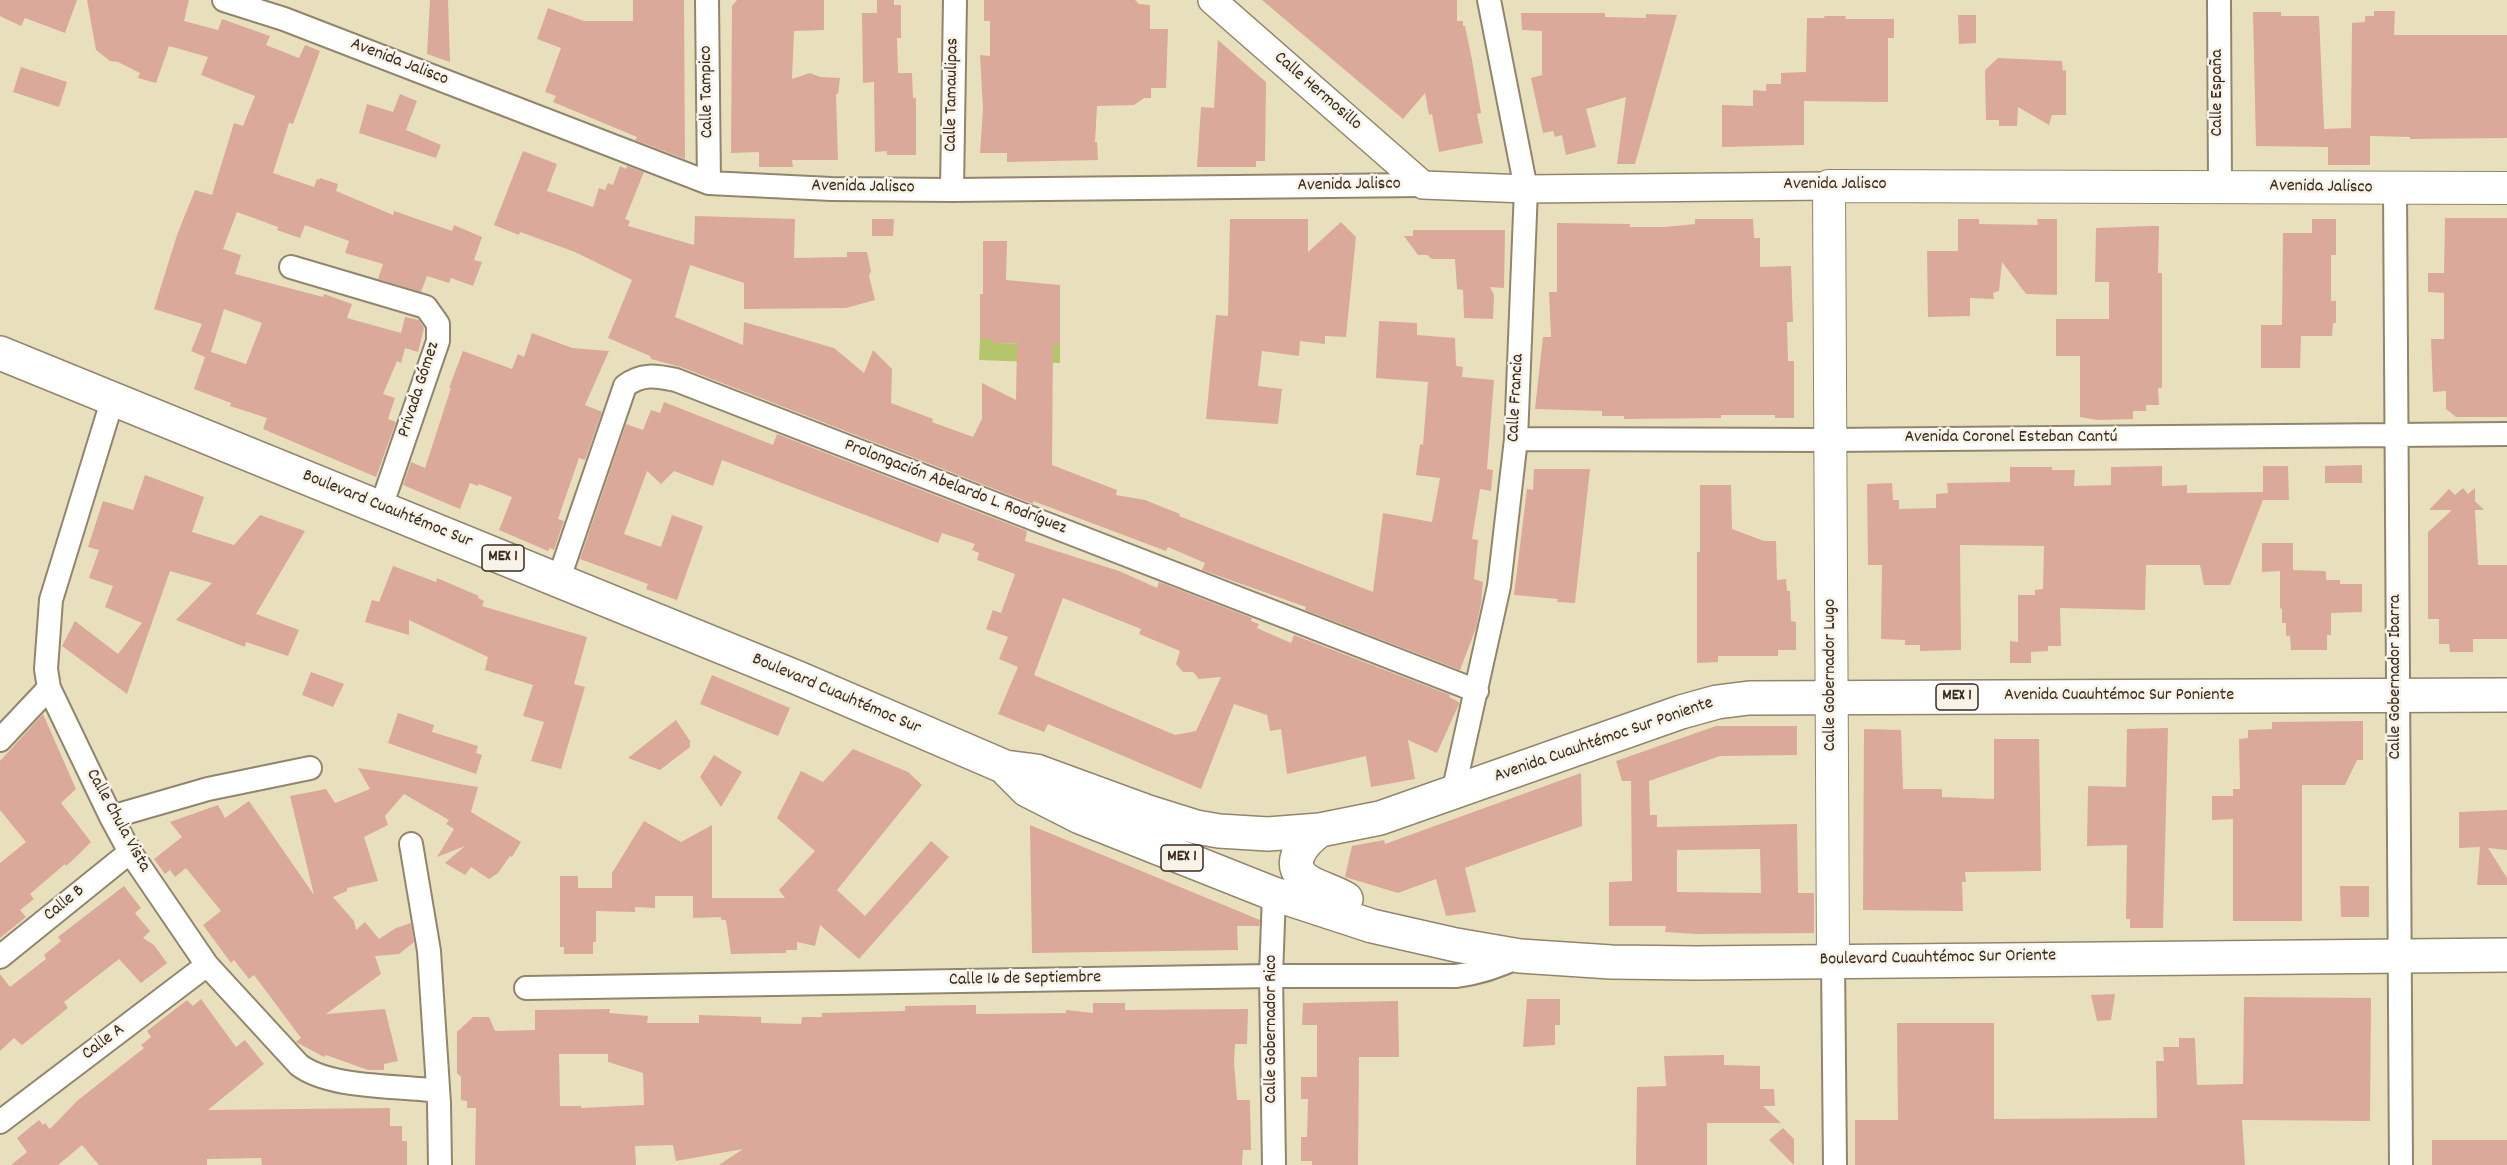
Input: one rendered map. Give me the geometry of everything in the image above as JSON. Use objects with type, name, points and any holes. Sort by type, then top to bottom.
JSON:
[{"type":"main road","name":"Avenida Jalisco","points":[[1829,186],[2507,188]]},
{"type":"main road","name":"Calle Gobernador Lugo","points":[[1829,186],[1833,960]]},
{"type":"main road","name":"Boulevard Cuauhtémoc Sur","points":[[0,353],[798,678],[1005,767],[1036,771],[1148,812],[1219,831],[1268,834],[1320,830]]},
{"type":"main road","name":"Avenida Cuauhtémoc Sur Poniente","points":[[1320,830],[1380,818],[1630,729],[1717,702],[1832,696],[2507,695]]},
{"type":"main road","name":"Boulevard Cuauhtémoc Sur","points":[[1005,767],[1027,790],[1080,817],[1274,894],[1372,926]]},
{"type":"main road","points":[[1320,830],[1299,849],[1296,862],[1300,874],[1309,882],[1343,897],[1354,905],[1372,926]]},
{"type":"main road","name":"Boulevard Cuauhtémoc Sur Oriente","points":[[1372,926],[1456,945],[1520,956],[1622,962],[2507,955]]},
{"type":"street","name":"Avenida Jalisco","points":[[224,0],[284,19],[710,183],[831,189],[952,190],[1423,185],[1526,189],[1829,186]]},
{"type":"street","name":"Calle Tampico","points":[[707,0],[710,183]]},
{"type":"street","name":"Calle Tamaulipas","points":[[952,190],[955,0]]},
{"type":"street","name":"Calle Hermosillo","points":[[1212,0],[1423,185]]},
{"type":"street","name":"Calle Francia","points":[[1453,793],[1499,586],[1516,439],[1526,189],[1489,0]]},
{"type":"street","name":"Calle España","points":[[2219,0],[2220,186]]},
{"type":"street","name":"Calle Gobernador Ibarra","points":[[2395,189],[2401,1165]]},
{"type":"street","name":"Privada Gómez","points":[[291,267],[426,307],[438,324],[438,341],[381,507]]},
{"type":"street","name":"Prolongación Abelardo L. Rodríguez","points":[[558,581],[625,386],[636,378],[652,375],[676,380],[1477,691]]},
{"type":"street","name":"Calle Chula Vista","points":[[113,398],[51,600],[46,669],[49,688],[130,852],[207,965],[299,1065],[311,1074],[332,1080],[438,1091]]},
{"type":"street","name":"Avenida Coronel Esteban Cantú","points":[[1516,439],[1830,440],[2507,434]]},
{"type":"street","points":[[0,740],[49,688]]},
{"type":"street","points":[[111,817],[208,789],[310,768]]},
{"type":"street","points":[[411,844],[429,951],[438,1091],[440,1165]]},
{"type":"street","name":"Calle B","points":[[0,957],[130,852]]},
{"type":"street","name":"Calle Gobernador Rico","points":[[1274,894],[1271,976],[1274,1165]]},
{"type":"street","name":"Calle 16 de Septiembre","points":[[526,988],[1271,976],[1456,976],[1480,974],[1498,968],[1520,956]]},
{"type":"street","name":"Calle Gobernador Lugo","points":[[1833,960],[1835,1165]]},
{"type":"street","name":"Calle A","points":[[0,1122],[207,965]]},
{"type":"green space","points":[[980,339],[993,339],[994,343],[1060,344],[1060,363],[979,360]]},
{"type":"building","points":[[0,0],[77,0],[65,33],[25,18],[21,26],[0,16]]},
{"type":"building","points":[[87,0],[189,0],[184,21],[218,30],[222,19],[270,36],[266,45],[299,58],[305,45],[320,51],[293,124],[289,123],[273,173],[314,187],[317,179],[320,178],[338,184],[336,191],[393,215],[394,211],[452,231],[454,225],[482,237],[474,260],[482,262],[473,286],[451,278],[449,283],[427,276],[421,292],[378,279],[383,264],[345,253],[349,241],[305,225],[300,238],[237,212],[223,249],[241,255],[235,274],[323,297],[324,294],[352,304],[347,318],[401,333],[405,317],[419,320],[424,328],[418,352],[405,348],[401,363],[397,361],[383,394],[395,398],[388,419],[396,422],[376,477],[263,429],[267,418],[230,406],[231,403],[194,389],[205,357],[191,351],[202,324],[154,309],[177,235],[195,190],[212,195],[234,123],[243,126],[255,96],[201,75],[208,57],[169,46],[156,83],[138,78],[140,73],[118,62],[110,61],[96,50]],"holes":[[[224,309],[262,323],[246,364],[211,352]]]},
{"type":"building","points":[[430,0],[448,0],[450,62],[427,54]]},
{"type":"building","points":[[633,0],[684,0],[685,159],[635,140],[637,137],[553,102],[556,96],[545,92],[561,48],[537,39],[548,8],[584,21],[633,21]]},
{"type":"building","points":[[737,0],[824,0],[824,30],[794,31],[792,79],[810,73],[820,77],[840,78],[838,94],[836,94],[838,160],[792,160],[793,167],[759,167],[759,152],[731,153],[732,6]]},
{"type":"building","points":[[877,0],[894,0],[894,5],[901,5],[901,38],[897,38],[898,73],[912,73],[913,98],[916,98],[916,155],[887,155],[887,151],[875,152],[874,82],[863,83],[862,13],[877,13]]},
{"type":"building","points":[[984,0],[1135,0],[1139,4],[1150,5],[1150,29],[1168,29],[1166,88],[1151,88],[1151,98],[1144,98],[1134,105],[1097,106],[1095,142],[1097,142],[1098,160],[1007,162],[1007,153],[980,153],[983,108],[980,55],[990,56],[990,21],[984,21]]},
{"type":"building","points":[[1262,0],[1457,0],[1457,21],[1463,21],[1463,26],[1465,26],[1472,60],[1481,113],[1477,114],[1483,143],[1439,152],[1432,114],[1429,115],[1425,93],[1403,119]]},
{"type":"building","points":[[2374,11],[2395,11],[2394,35],[2507,35],[2507,138],[2410,139],[2410,137],[2370,136],[2370,165],[2328,165],[2328,147],[2256,146],[2253,12],[2281,12],[2281,16],[2319,16],[2324,129],[2351,128],[2352,23],[2365,22],[2365,16],[2374,16]]},
{"type":"building","points":[[1521,13],[1605,13],[1605,17],[1646,18],[1646,14],[1677,15],[1635,164],[1617,164],[1626,97],[1586,109],[1596,147],[1566,155],[1562,135],[1555,137],[1553,131],[1543,133],[1531,78],[1542,75],[1542,31],[1522,30]]},
{"type":"building","points":[[1958,15],[1976,15],[1976,43],[1959,44]]},
{"type":"building","points":[[1824,16],[1846,16],[1845,19],[1894,19],[1894,38],[1888,38],[1888,102],[1804,101],[1804,145],[1722,147],[1722,105],[1753,106],[1753,90],[1766,91],[1766,84],[1781,84],[1781,73],[1806,72],[1807,18],[1825,18]]},
{"type":"building","points":[[1218,40],[1266,82],[1265,161],[1256,161],[1256,167],[1197,167],[1201,107],[1214,108]]},
{"type":"building","points":[[1998,58],[2062,61],[2063,71],[2066,70],[2066,115],[2052,115],[2049,125],[2018,107],[2017,126],[1999,126],[1999,120],[1986,120],[1985,70]]},
{"type":"building","points":[[21,67],[67,82],[59,107],[13,92]]},
{"type":"building","points":[[400,94],[417,101],[406,130],[441,145],[436,158],[359,133],[367,104],[393,112]]},
{"type":"building","points":[[523,151],[557,164],[547,191],[593,207],[599,188],[605,190],[608,183],[613,185],[620,166],[644,172],[625,219],[630,221],[628,226],[694,245],[695,216],[795,219],[794,258],[847,257],[847,252],[867,252],[871,271],[869,276],[875,300],[846,308],[744,309],[744,283],[690,265],[675,317],[743,345],[744,322],[834,348],[864,373],[873,350],[892,369],[891,403],[933,419],[932,422],[973,437],[982,419],[982,383],[1016,400],[1017,343],[993,343],[993,339],[980,339],[983,241],[1007,241],[1006,280],[1060,285],[1060,344],[1053,344],[1052,465],[1117,490],[1116,495],[1145,500],[1180,514],[1179,516],[1373,592],[1383,513],[1432,522],[1440,478],[1416,475],[1420,444],[1423,445],[1428,382],[1376,378],[1379,321],[1417,323],[1417,335],[1455,338],[1456,366],[1463,367],[1462,377],[1494,380],[1487,469],[1493,470],[1491,491],[1480,489],[1472,539],[1478,540],[1474,579],[1483,582],[1481,603],[1476,628],[1460,670],[1305,610],[1306,607],[1202,570],[1205,563],[1168,547],[1166,551],[1033,501],[1033,504],[681,367],[651,359],[650,356],[608,338],[632,280],[575,252],[494,225]]},
{"type":"building","points":[[2445,218],[2507,218],[2507,417],[2456,417],[2446,409],[2446,391],[2433,392],[2431,339],[2444,339],[2444,293],[2428,292],[2428,273],[2444,273]]},
{"type":"building","points":[[872,219],[894,219],[893,236],[872,236]]},
{"type":"building","points":[[1230,219],[1308,219],[1308,252],[1341,222],[1356,237],[1346,337],[1325,336],[1325,344],[1300,341],[1299,356],[1262,351],[1258,386],[1282,389],[1278,424],[1206,419],[1216,315],[1228,316]]},
{"type":"building","points":[[1695,219],[1753,219],[1754,238],[1760,238],[1760,267],[1791,266],[1793,322],[1787,322],[1788,361],[1794,361],[1794,418],[1775,418],[1775,415],[1721,415],[1721,418],[1624,419],[1624,416],[1602,416],[1602,411],[1535,409],[1543,337],[1551,337],[1549,292],[1557,292],[1557,223],[1665,227],[1695,224]]},
{"type":"building","points":[[1958,219],[1979,219],[1979,224],[2038,225],[2037,219],[2057,219],[2057,295],[2026,294],[2002,262],[1999,291],[1993,293],[1994,299],[1970,298],[1970,316],[1928,317],[1927,251],[1958,251]]},
{"type":"building","points":[[2312,219],[2336,219],[2336,255],[2331,255],[2331,301],[2336,301],[2336,323],[2333,323],[2332,336],[2301,336],[2300,368],[2261,368],[2261,325],[2282,325],[2283,233],[2312,233]]},
{"type":"building","points":[[2159,226],[2158,273],[2162,273],[2162,388],[2158,388],[2159,405],[2146,405],[2146,411],[2133,411],[2133,419],[2098,420],[2080,417],[2080,356],[2056,356],[2056,319],[2109,319],[2109,282],[2095,282],[2096,228]]},
{"type":"building","points":[[1413,230],[1505,230],[1504,288],[1490,287],[1494,295],[1493,319],[1464,318],[1463,290],[1457,289],[1455,259],[1432,259],[1427,255],[1418,255],[1404,236],[1413,236]]},
{"type":"building","points":[[532,333],[572,348],[609,351],[585,405],[602,412],[585,460],[579,458],[558,519],[564,521],[554,550],[550,548],[548,551],[499,530],[512,497],[479,484],[478,486],[470,483],[460,509],[403,485],[411,462],[425,468],[451,388],[449,388],[463,351],[512,369],[518,354],[524,357]]},
{"type":"building","points":[[664,402],[773,445],[777,434],[1027,531],[1025,541],[1119,571],[1157,588],[1159,582],[1252,618],[1251,621],[1259,624],[1257,628],[1291,643],[1294,635],[1450,695],[1449,697],[1459,704],[1437,753],[1408,740],[1415,779],[1371,787],[1366,756],[1287,774],[1281,729],[1270,731],[1267,715],[1234,704],[1201,789],[1048,724],[1044,732],[998,714],[1018,667],[999,659],[1008,637],[986,629],[993,610],[1001,613],[1015,574],[977,560],[979,553],[972,550],[975,544],[942,533],[938,543],[722,460],[713,486],[674,471],[661,484],[647,471],[624,534],[661,547],[672,515],[703,526],[677,600],[646,589],[648,584],[580,559],[626,424],[643,430],[651,410],[660,413]],"holes":[[[1063,598],[1141,629],[1139,634],[1180,651],[1176,664],[1183,672],[1193,672],[1199,679],[1221,677],[1196,731],[1175,735],[1034,675]]]},
{"type":"building","points":[[2362,465],[2362,483],[2325,483],[2325,466]]},
{"type":"building","points":[[2162,466],[2162,486],[2187,485],[2187,493],[2263,492],[2263,466],[2288,466],[2289,500],[2263,500],[2230,585],[2204,585],[2200,565],[2146,565],[2145,610],[2060,608],[2061,646],[2048,646],[2048,651],[2031,652],[2031,663],[2010,663],[2010,641],[2018,642],[2018,595],[2035,595],[2035,590],[2043,589],[2044,546],[1960,545],[1961,650],[1920,651],[1920,645],[1905,645],[1905,640],[1881,639],[1882,565],[1868,565],[1867,484],[1892,483],[1893,500],[1899,500],[1899,509],[1936,508],[1936,494],[1948,493],[1947,483],[2010,482],[2010,467],[2052,467],[2052,470],[2075,470],[2074,486],[2111,485],[2111,467]]},
{"type":"building","points":[[1534,469],[1590,469],[1575,603],[1514,595],[1527,489],[1533,490]]},
{"type":"building","points":[[145,475],[204,497],[192,532],[234,545],[260,515],[305,531],[256,614],[299,630],[288,656],[246,642],[245,647],[176,620],[212,583],[170,571],[127,694],[62,646],[75,621],[118,654],[142,623],[105,607],[113,586],[89,578],[99,550],[88,547],[103,501],[133,510]]},
{"type":"building","points":[[1700,485],[1731,485],[1732,529],[1764,541],[1776,541],[1777,580],[1786,579],[1787,591],[1790,591],[1791,621],[1796,622],[1796,650],[1778,650],[1778,656],[1718,656],[1718,662],[1697,663],[1697,552],[1700,552]]},
{"type":"building","points":[[2463,488],[2468,494],[2475,488],[2475,501],[2484,510],[2475,510],[2478,565],[2507,565],[2507,639],[2473,639],[2473,652],[2450,652],[2449,644],[2439,644],[2439,619],[2428,619],[2428,532],[2452,510],[2429,510],[2449,489],[2455,495]]},
{"type":"building","points":[[2262,543],[2293,543],[2293,570],[2324,571],[2326,580],[2340,580],[2340,584],[2362,584],[2362,612],[2331,613],[2331,635],[2327,635],[2327,650],[2291,650],[2290,636],[2286,636],[2286,623],[2282,623],[2280,571],[2262,572]]},
{"type":"building","points":[[393,566],[436,582],[437,578],[479,596],[478,598],[484,601],[482,606],[587,637],[574,684],[585,687],[561,769],[531,761],[544,722],[523,716],[533,685],[485,670],[488,657],[409,620],[409,635],[365,622],[372,600],[379,602]]},
{"type":"building","points":[[311,672],[344,684],[333,707],[302,695]]},
{"type":"building","points":[[712,675],[790,708],[778,736],[700,704]]},
{"type":"building","points":[[398,713],[434,725],[432,732],[478,746],[476,753],[482,755],[476,774],[388,743]]},
{"type":"building","points":[[43,714],[76,789],[61,803],[91,842],[66,866],[65,864],[30,894],[34,899],[20,910],[26,917],[0,938],[0,863],[26,842],[0,810],[0,761]]},
{"type":"building","points":[[676,720],[690,741],[690,747],[660,770],[628,758]]},
{"type":"building","points":[[2363,721],[2363,760],[2357,760],[2345,785],[2302,785],[2302,921],[2233,921],[2233,819],[2212,820],[2212,796],[2233,796],[2233,789],[2240,789],[2239,739],[2248,738],[2248,730],[2272,729],[2272,722]]},
{"type":"building","points":[[1716,726],[1797,726],[1797,755],[1720,756],[1649,781],[1650,815],[1657,815],[1657,827],[1797,824],[1798,893],[1814,893],[1814,933],[1696,934],[1665,932],[1666,926],[1609,926],[1609,882],[1632,881],[1631,781],[1622,781],[1616,761]],"holes":[[[1760,849],[1761,893],[1677,892],[1677,850]]]},
{"type":"building","points":[[2168,728],[2163,928],[2130,928],[2130,919],[2126,919],[2127,845],[2087,846],[2088,786],[2126,787],[2127,729]]},
{"type":"building","points":[[1864,729],[1901,730],[1903,789],[1942,789],[1942,797],[1994,799],[1994,739],[2039,739],[2041,871],[1965,872],[1966,882],[1962,882],[1963,911],[1863,910]]},
{"type":"building","points":[[853,749],[908,772],[922,785],[837,890],[865,916],[931,841],[949,857],[859,959],[820,925],[815,946],[797,942],[797,950],[786,950],[786,953],[731,954],[726,920],[721,920],[721,917],[693,918],[693,896],[655,896],[655,908],[635,907],[635,912],[596,911],[596,942],[593,942],[593,954],[564,954],[564,947],[560,947],[560,876],[578,876],[578,888],[612,888],[612,873],[644,821],[681,842],[712,825],[712,898],[785,898],[779,890],[815,851],[777,818],[801,771],[823,782]]},
{"type":"building","points":[[714,755],[742,772],[721,807],[700,777]]},
{"type":"building","points":[[358,768],[478,787],[471,812],[521,842],[512,857],[510,856],[498,873],[489,879],[471,867],[465,875],[445,863],[465,846],[437,857],[454,829],[446,824],[449,820],[404,794],[385,816],[388,825],[364,837],[378,881],[347,888],[347,891],[333,897],[354,921],[356,930],[365,922],[379,939],[396,928],[411,923],[414,942],[399,954],[375,956],[381,974],[326,1014],[385,1009],[398,1061],[384,1064],[384,1070],[368,1070],[326,1055],[324,1057],[296,1042],[301,1038],[254,975],[249,979],[234,960],[231,963],[203,925],[221,911],[186,868],[175,877],[170,870],[165,874],[154,859],[182,837],[170,822],[218,805],[225,818],[249,801],[314,895],[290,796],[326,789],[335,803],[370,789]]},
{"type":"building","points":[[1581,773],[1582,826],[1465,868],[1476,912],[1446,916],[1436,879],[1398,893],[1345,877],[1352,846],[1384,840],[1385,844]]},
{"type":"building","points":[[2507,810],[2507,850],[2488,848],[2507,878],[2507,885],[2477,885],[2480,847],[2459,848],[2459,812]]},
{"type":"building","points":[[1030,825],[1260,920],[1259,926],[1237,926],[1238,950],[1032,953]]},
{"type":"building","points":[[124,886],[141,908],[135,913],[150,931],[143,938],[154,945],[167,963],[141,983],[119,959],[64,1002],[68,1008],[22,1045],[14,1038],[0,1051],[0,974],[10,987],[46,959],[44,955],[61,941],[58,937]]},
{"type":"building","points":[[2340,886],[2369,886],[2369,917],[2341,917]]},
{"type":"building","points":[[2115,994],[2111,1020],[2097,1021],[2091,995]]},
{"type":"building","points":[[2244,997],[2371,998],[2370,1121],[2242,1120],[2245,1165],[1855,1165],[1855,1120],[1898,1120],[1897,1023],[1994,1023],[1994,1119],[2157,1118],[2156,1061],[2164,1061],[2163,1047],[2179,1047],[2179,1038],[2195,1038],[2197,1085],[2243,1084]]},
{"type":"building","points":[[201,999],[236,1047],[245,1040],[264,1064],[208,1110],[390,1108],[390,1126],[402,1126],[402,1141],[407,1141],[407,1165],[262,1165],[261,1158],[207,1159],[207,1165],[99,1165],[82,1145],[58,1165],[11,1165],[27,1152],[17,1138],[39,1120],[50,1129],[77,1101],[144,1048],[141,1045],[151,1037],[147,1031],[187,1000],[193,1006]]},
{"type":"building","points":[[1527,999],[1560,999],[1560,1025],[1555,1025],[1555,1045],[1523,1047]]},
{"type":"building","points":[[1398,1001],[1399,1057],[1359,1057],[1358,1165],[1312,1165],[1312,1161],[1301,1161],[1301,1137],[1307,1137],[1308,1099],[1301,1099],[1301,1077],[1317,1077],[1317,1025],[1302,1025],[1303,1003]]},
{"type":"building","points":[[1093,1003],[1125,1003],[1125,1010],[1248,1009],[1247,1044],[1235,1044],[1234,1063],[1237,1100],[1250,1100],[1251,1150],[1243,1150],[1242,1165],[719,1165],[743,1149],[676,1161],[673,1145],[635,1146],[636,1165],[475,1165],[476,1108],[467,1108],[467,1101],[461,1100],[461,1077],[457,1073],[457,1032],[473,1017],[489,1017],[495,1031],[535,1030],[535,1010],[610,1009],[609,1013],[648,1016],[647,1023],[699,1023],[699,1015],[761,1017],[761,1023],[801,1024],[802,1017],[822,1017],[822,1013],[905,1011],[905,1006],[976,1005],[976,1014],[1066,1013],[1066,1010],[1093,1013]],"holes":[[[559,1054],[608,1054],[608,1062],[643,1073],[644,1105],[581,1108],[581,1106],[560,1106]]]},
{"type":"building","points":[[1724,1055],[1724,1065],[1760,1066],[1760,1089],[1774,1089],[1775,1106],[1763,1106],[1781,1123],[1707,1123],[1707,1165],[1636,1165],[1637,1087],[1666,1086],[1664,1056]]},
{"type":"building","points":[[1783,1128],[1794,1139],[1794,1165],[1769,1140]]},
{"type":"building","points":[[2432,1140],[2507,1140],[2507,1165],[2432,1165]]}]
